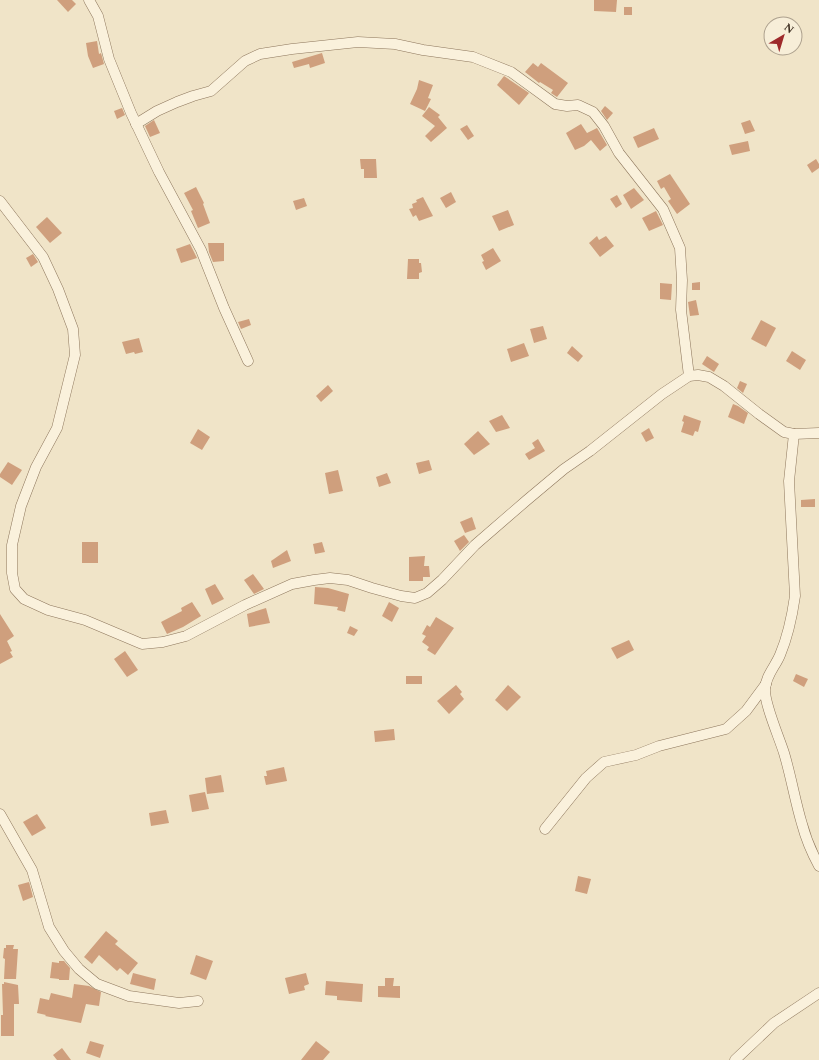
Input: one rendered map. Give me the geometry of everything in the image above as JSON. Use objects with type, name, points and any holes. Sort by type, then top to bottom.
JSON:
[{"type":"street","points":[[89,0],[98,16],[109,59],[136,124],[159,172],[201,250],[224,308],[248,361]]},
{"type":"street","points":[[136,124],[157,111],[177,102],[211,91],[245,61],[260,54],[292,49],[358,42],[396,44],[423,50],[473,57],[511,72],[555,104],[578,106],[593,112],[604,126],[619,153],[664,209],[680,248],[682,280],[681,310],[689,376]]},
{"type":"street","points":[[0,201],[43,257],[58,289],[73,329],[75,355],[57,428],[36,467],[21,506],[12,545],[12,572],[15,589],[24,599],[48,610],[85,620],[142,644],[163,642],[186,636],[245,605],[292,584],[314,580],[330,578],[348,580],[401,596],[415,598],[427,593],[475,545],[564,469],[590,451],[662,394],[689,376],[698,375],[709,377],[724,386],[753,410],[784,432],[794,434],[819,432]]},
{"type":"street","points":[[794,434],[789,481],[795,596],[793,614],[779,657],[767,677],[765,690],[809,847],[819,866]]},
{"type":"street","points":[[545,829],[586,778],[604,762],[726,729],[746,711],[766,684]]},
{"type":"street","points":[[0,814],[32,870],[49,927],[64,951],[79,969],[97,984],[129,996],[179,1003],[198,1001]]},
{"type":"street","points":[[735,1060],[774,1023],[819,993]]},
{"type":"building","points":[[57,0],[72,0],[76,4],[68,12]]},
{"type":"building","points":[[594,0],[617,0],[616,12],[594,11]]},
{"type":"building","points":[[624,7],[632,7],[632,15],[624,15]]},
{"type":"building","points":[[97,41],[99,54],[101,53],[104,64],[93,68],[88,56],[86,43]]},
{"type":"building","points":[[322,53],[325,63],[310,68],[309,64],[294,68],[292,62]]},
{"type":"building","points":[[533,63],[538,67],[541,63],[568,83],[557,97],[551,93],[553,90],[540,82],[539,83],[525,72]]},
{"type":"building","points":[[504,76],[529,93],[519,105],[497,85]]},
{"type":"building","points":[[419,80],[433,85],[428,98],[431,99],[425,111],[410,104],[417,89]]},
{"type":"building","points":[[605,106],[613,113],[607,120],[601,111]]},
{"type":"building","points":[[429,107],[440,115],[438,117],[447,128],[431,142],[425,136],[435,126],[422,116]]},
{"type":"building","points":[[122,108],[125,115],[117,119],[114,111]]},
{"type":"building","points":[[154,120],[160,133],[150,137],[145,126]]},
{"type":"building","points":[[750,120],[755,131],[745,134],[741,123]]},
{"type":"building","points":[[581,124],[587,133],[597,128],[607,145],[600,151],[591,140],[584,146],[575,150],[566,133]]},
{"type":"building","points":[[467,125],[474,136],[468,140],[460,129]]},
{"type":"building","points":[[654,128],[659,139],[638,148],[633,137]]},
{"type":"building","points":[[748,141],[750,151],[732,155],[729,145]]},
{"type":"building","points":[[360,159],[376,159],[377,178],[364,178],[364,169],[361,169]]},
{"type":"building","points":[[816,159],[819,164],[819,168],[812,173],[807,165]]},
{"type":"building","points":[[670,174],[690,204],[677,214],[668,201],[671,199],[664,187],[661,189],[657,181]]},
{"type":"building","points":[[196,187],[204,203],[203,204],[210,223],[198,228],[191,211],[193,210],[184,193]]},
{"type":"building","points":[[634,188],[644,200],[631,209],[623,195]]},
{"type":"building","points":[[451,192],[456,202],[446,208],[440,198]]},
{"type":"building","points":[[617,195],[622,204],[616,208],[610,199]]},
{"type":"building","points":[[423,197],[433,216],[419,221],[416,215],[413,217],[409,209],[413,208],[412,204],[417,202],[416,200]]},
{"type":"building","points":[[304,198],[307,206],[296,210],[293,201]]},
{"type":"building","points":[[508,210],[514,225],[499,231],[492,216]]},
{"type":"building","points":[[656,211],[663,225],[649,231],[642,218]]},
{"type":"building","points":[[47,217],[62,233],[50,243],[36,227]]},
{"type":"building","points":[[597,236],[599,240],[606,236],[614,246],[600,257],[589,243]]},
{"type":"building","points":[[208,243],[224,243],[224,261],[213,262],[209,252]]},
{"type":"building","points":[[190,244],[197,258],[181,263],[176,249]]},
{"type":"building","points":[[493,248],[501,261],[486,270],[482,262],[484,261],[481,255]]},
{"type":"building","points":[[33,254],[38,262],[31,267],[26,258]]},
{"type":"building","points":[[408,259],[419,259],[422,272],[419,273],[419,279],[407,279]]},
{"type":"building","points":[[700,282],[700,290],[692,290],[692,283]]},
{"type":"building","points":[[660,283],[672,284],[671,300],[660,299]]},
{"type":"building","points":[[696,300],[699,315],[690,316],[688,302]]},
{"type":"building","points":[[249,319],[251,325],[241,329],[238,322]]},
{"type":"building","points":[[761,320],[776,328],[766,347],[751,339]]},
{"type":"building","points":[[543,326],[547,339],[534,343],[530,329]]},
{"type":"building","points":[[139,338],[143,352],[126,354],[122,342]]},
{"type":"building","points":[[524,343],[529,356],[511,362],[507,349]]},
{"type":"building","points":[[572,346],[583,356],[578,362],[567,353]]},
{"type":"building","points":[[792,351],[806,360],[800,370],[786,361]]},
{"type":"building","points":[[707,356],[719,364],[714,372],[702,364]]},
{"type":"building","points":[[740,381],[747,384],[743,393],[737,388]]},
{"type":"building","points":[[328,385],[333,391],[321,402],[316,396]]},
{"type":"building","points":[[733,404],[748,413],[744,424],[728,417]]},
{"type":"building","points":[[502,415],[510,428],[496,432],[489,421]]},
{"type":"building","points":[[684,415],[701,421],[698,432],[695,431],[693,436],[681,432],[684,422],[682,421]]},
{"type":"building","points":[[649,428],[654,438],[646,442],[641,433]]},
{"type":"building","points":[[198,429],[210,437],[202,450],[190,443]]},
{"type":"building","points":[[478,431],[490,444],[474,455],[464,444]]},
{"type":"building","points":[[538,439],[545,451],[529,460],[525,454],[535,448],[532,443]]},
{"type":"building","points":[[429,460],[432,470],[419,474],[416,463]]},
{"type":"building","points":[[8,462],[22,470],[12,485],[0,477],[0,474]]},
{"type":"building","points":[[338,470],[343,491],[329,494],[325,473]]},
{"type":"building","points":[[387,473],[391,483],[379,487],[376,477]]},
{"type":"building","points":[[815,499],[815,507],[801,507],[801,500]]},
{"type":"building","points":[[472,517],[476,529],[465,533],[460,522]]},
{"type":"building","points":[[464,535],[469,542],[460,551],[454,541]]},
{"type":"building","points":[[82,542],[98,542],[98,563],[82,563]]},
{"type":"building","points":[[322,542],[325,552],[315,554],[313,544]]},
{"type":"building","points":[[287,550],[291,561],[273,568],[271,561]]},
{"type":"building","points":[[425,556],[424,566],[429,566],[430,577],[423,577],[423,581],[409,581],[409,557]]},
{"type":"building","points":[[253,574],[264,589],[254,594],[244,580]]},
{"type":"building","points":[[215,584],[224,599],[212,605],[205,589]]},
{"type":"building","points":[[315,587],[328,588],[349,594],[345,612],[337,610],[338,607],[314,604]]},
{"type":"building","points":[[192,602],[201,616],[183,627],[167,634],[161,622],[182,611],[181,608]]},
{"type":"building","points":[[389,602],[399,608],[392,622],[382,616]]},
{"type":"building","points":[[266,608],[270,623],[249,627],[247,614]]},
{"type":"building","points":[[0,614],[14,636],[7,641],[13,657],[0,664]]},
{"type":"building","points":[[436,617],[454,628],[435,655],[427,650],[429,647],[422,642],[426,636],[422,634],[427,625],[430,627]]},
{"type":"building","points":[[350,626],[358,630],[354,636],[347,633]]},
{"type":"building","points":[[629,640],[634,650],[617,659],[611,648]]},
{"type":"building","points":[[125,651],[138,670],[127,677],[114,659]]},
{"type":"building","points":[[796,674],[808,679],[804,687],[793,681]]},
{"type":"building","points":[[406,676],[422,676],[422,684],[406,684]]},
{"type":"building","points":[[456,685],[462,692],[460,694],[464,699],[449,714],[437,701]]},
{"type":"building","points":[[508,685],[521,697],[507,711],[495,700]]},
{"type":"building","points":[[394,729],[395,740],[375,742],[374,731]]},
{"type":"building","points":[[284,767],[287,781],[266,785],[264,776],[267,776],[266,771]]},
{"type":"building","points":[[221,775],[224,792],[207,794],[205,778]]},
{"type":"building","points":[[205,792],[209,809],[192,812],[189,795]]},
{"type":"building","points":[[166,810],[169,823],[151,826],[149,813]]},
{"type":"building","points":[[37,814],[46,828],[32,836],[23,822]]},
{"type":"building","points":[[578,876],[591,879],[587,894],[575,891]]},
{"type":"building","points":[[29,882],[33,897],[23,901],[18,885]]},
{"type":"building","points":[[106,931],[118,941],[115,944],[138,963],[128,975],[120,968],[117,971],[99,955],[92,964],[84,957]]},
{"type":"building","points":[[6,945],[14,945],[13,949],[18,949],[16,979],[4,979],[5,959],[3,958],[4,948],[6,948]]},
{"type":"building","points":[[196,955],[213,961],[206,980],[190,974]]},
{"type":"building","points":[[59,961],[64,961],[70,968],[69,980],[50,978],[52,962],[59,963]]},
{"type":"building","points":[[133,973],[156,979],[154,990],[130,984]]},
{"type":"building","points":[[306,973],[309,984],[304,986],[305,990],[289,994],[285,978]]},
{"type":"building","points":[[385,978],[394,978],[393,986],[400,986],[400,998],[378,997],[378,986],[385,986]]},
{"type":"building","points":[[326,981],[363,984],[362,1002],[337,1000],[337,996],[325,995]]},
{"type":"building","points":[[4,982],[18,985],[19,1004],[14,1004],[14,1036],[1,1036],[1,1015],[3,1015],[2,984],[4,984]]},
{"type":"building","points":[[74,984],[89,986],[101,992],[99,1006],[86,1004],[81,1023],[37,1013],[40,998],[49,1000],[51,993],[72,998]]},
{"type":"building","points":[[90,1041],[104,1045],[100,1058],[86,1053]]},
{"type":"building","points":[[316,1041],[330,1052],[323,1060],[301,1060]]},
{"type":"building","points":[[62,1048],[71,1060],[57,1060],[53,1055]]}]
